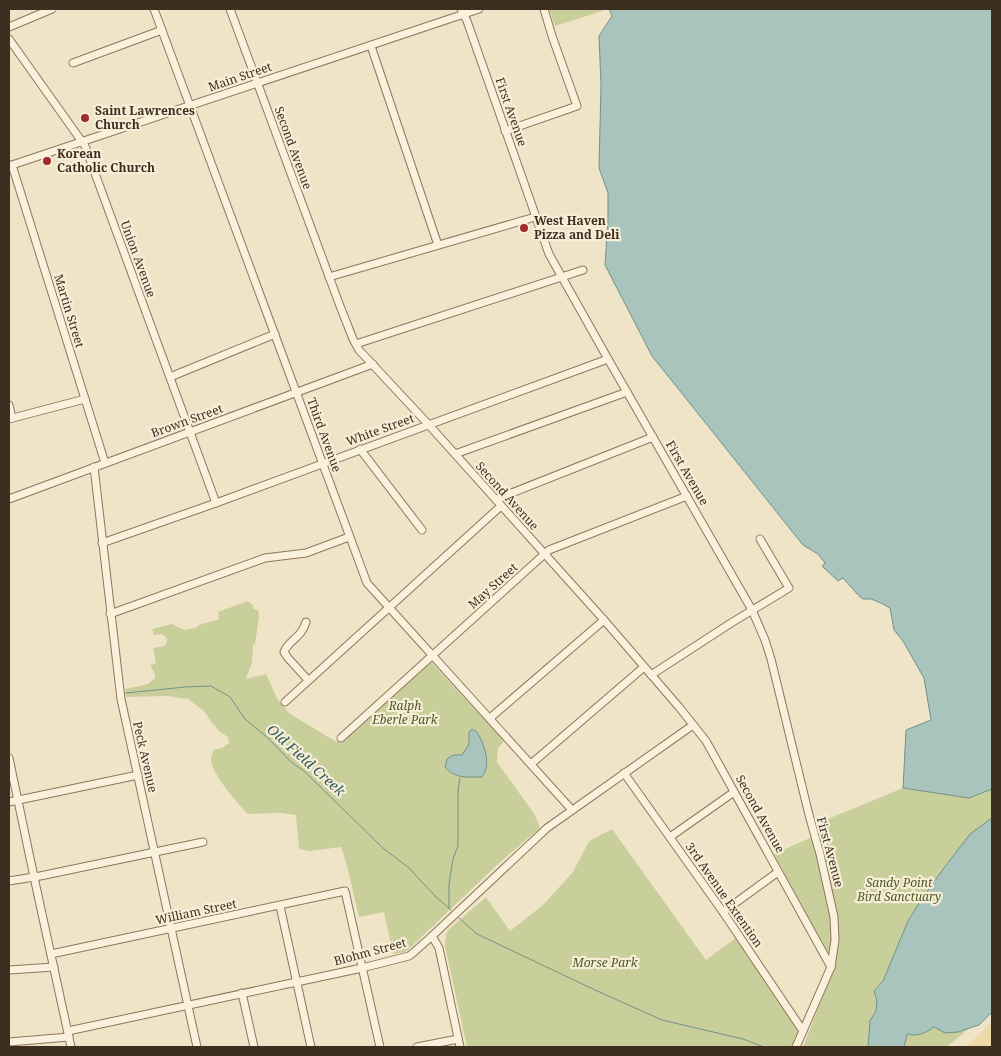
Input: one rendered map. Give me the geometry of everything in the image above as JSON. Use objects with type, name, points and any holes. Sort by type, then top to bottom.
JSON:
[{"type":"street","points":[[9,27],[52,9]]},
{"type":"street","name":"Third Avenue","points":[[154,9],[367,582],[572,810]]},
{"type":"street","name":"Second Avenue","points":[[230,9],[329,277],[356,344],[363,355],[428,424],[604,620],[706,741],[831,966]]},
{"type":"street","name":"Main Street","points":[[11,166],[371,46],[462,11],[479,9]]},
{"type":"street","points":[[506,130],[577,106],[544,9]]},
{"type":"street","name":"First Avenue","points":[[462,11],[549,254],[752,610],[770,654],[834,917],[835,940],[831,966],[796,1047]]},
{"type":"street","points":[[73,63],[162,30]]},
{"type":"street","name":"Union Avenue","points":[[9,39],[82,141],[216,503]]},
{"type":"street","points":[[371,46],[438,245]]},
{"type":"street","name":"Martin Street","points":[[11,166],[105,463]]},
{"type":"street","points":[[329,277],[536,216]]},
{"type":"street","points":[[356,344],[584,270]]},
{"type":"street","points":[[170,377],[275,334]]},
{"type":"street","name":"White Street","points":[[102,543],[608,359]]},
{"type":"street","name":"Brown Street","points":[[9,499],[373,364]]},
{"type":"street","points":[[455,454],[627,392]]},
{"type":"street","points":[[9,405],[10,418],[85,399]]},
{"type":"street","points":[[285,702],[390,608],[504,496],[653,437]]},
{"type":"street","points":[[360,449],[422,530]]},
{"type":"street","name":"Peck Avenue","points":[[94,467],[121,698],[197,1047]]},
{"type":"street","name":"May Street","points":[[341,738],[544,554],[687,496]]},
{"type":"street","points":[[110,614],[265,558],[306,553],[349,537]]},
{"type":"street","points":[[650,675],[789,588],[760,539]]},
{"type":"street","points":[[490,718],[604,620]]},
{"type":"street","points":[[306,622],[304,630],[284,652],[308,680]]},
{"type":"street","points":[[531,764],[644,667]]},
{"type":"street","name":"Blohm Street","points":[[9,1042],[68,1034],[408,956],[414,953],[547,828],[693,725]]},
{"type":"street","points":[[9,758],[71,1047]]},
{"type":"street","name":"3rd Avenue Extention","points":[[624,773],[723,912],[803,1031]]},
{"type":"street","points":[[9,802],[138,775]]},
{"type":"street","points":[[670,837],[734,792]]},
{"type":"street","points":[[9,881],[202,842]]},
{"type":"street","points":[[723,912],[778,872]]},
{"type":"street","name":"William Street","points":[[51,954],[345,891],[362,968]]},
{"type":"street","points":[[280,906],[311,1047]]},
{"type":"street","points":[[432,936],[439,948],[460,1047]]},
{"type":"street","points":[[9,970],[54,967]]},
{"type":"street","points":[[362,968],[380,1047]]},
{"type":"street","points":[[242,993],[254,1047]]},
{"type":"street","points":[[417,1047],[458,1039]]},
{"type":"green space","points":[[549,9],[602,9],[602,11],[555,26]]},
{"type":"green space","name":"Ralph Eberle Park","points":[[248,601],[253,605],[253,609],[258,610],[259,616],[255,645],[253,645],[252,662],[246,679],[266,674],[278,700],[290,714],[335,741],[343,742],[431,662],[504,741],[498,749],[497,762],[535,815],[540,828],[499,863],[405,952],[393,954],[384,912],[359,917],[349,872],[341,847],[310,851],[299,849],[296,815],[280,813],[248,814],[232,796],[215,772],[211,758],[214,750],[222,748],[229,743],[228,737],[220,732],[204,711],[188,699],[167,696],[126,697],[125,689],[148,684],[155,678],[150,665],[156,663],[153,648],[164,646],[167,642],[166,637],[161,634],[154,635],[152,629],[172,624],[185,630],[195,628],[219,619],[218,612]],"holes":[[[469,732],[482,777],[449,772],[445,767],[447,759],[453,755],[462,755],[469,744]]]},
{"type":"green space","name":"Sandy Point Bird Sanctuary","points":[[903,788],[969,798],[992,789],[992,1009],[947,1047],[803,1047],[836,960],[827,951],[774,854],[810,838],[823,821]]},
{"type":"green space","name":"Morse Park","points":[[612,829],[706,960],[737,937],[803,1035],[798,1047],[467,1047],[445,946],[448,930],[486,897],[510,931],[543,905],[573,872],[589,841]]},
{"type":"sand","points":[[992,1022],[991,1047],[966,1047]]},
{"type":"water","points":[[609,9],[992,9],[992,789],[969,798],[903,788],[906,730],[931,720],[924,678],[903,641],[894,630],[890,608],[871,599],[863,599],[843,578],[838,581],[822,566],[825,563],[818,554],[803,545],[652,356],[605,265],[608,193],[599,168],[601,84],[599,36],[612,16]]},
{"type":"water","points":[[472,729],[477,732],[486,754],[485,772],[482,777],[466,777],[453,774],[445,767],[447,759],[453,755],[462,755],[469,744],[469,732]]},
{"type":"water","points":[[992,818],[992,1012],[979,1025],[958,1032],[945,1033],[934,1027],[921,1034],[907,1034],[904,1047],[868,1047],[870,1021],[876,1011],[877,1001],[874,991],[883,981],[908,921],[921,900],[970,834]]},
{"type":"waterway","name":"Old Field Creek","points":[[126,693],[211,686],[230,697],[245,719],[269,739],[291,762],[304,771],[383,848],[409,868],[451,910]]},
{"type":"waterway","points":[[449,908],[449,884],[453,859],[458,846],[458,791],[460,778]]},
{"type":"waterway","name":"Old Field Creek","points":[[459,918],[477,934],[662,1020],[743,1039],[764,1047]]},
{"type":"place","name":"Saint Lawrences Church","points":[[85,118]]},
{"type":"place","name":"Korean Catholic Church","points":[[47,161]]},
{"type":"place","name":"West Haven Pizza and Deli","points":[[524,228]]}]
